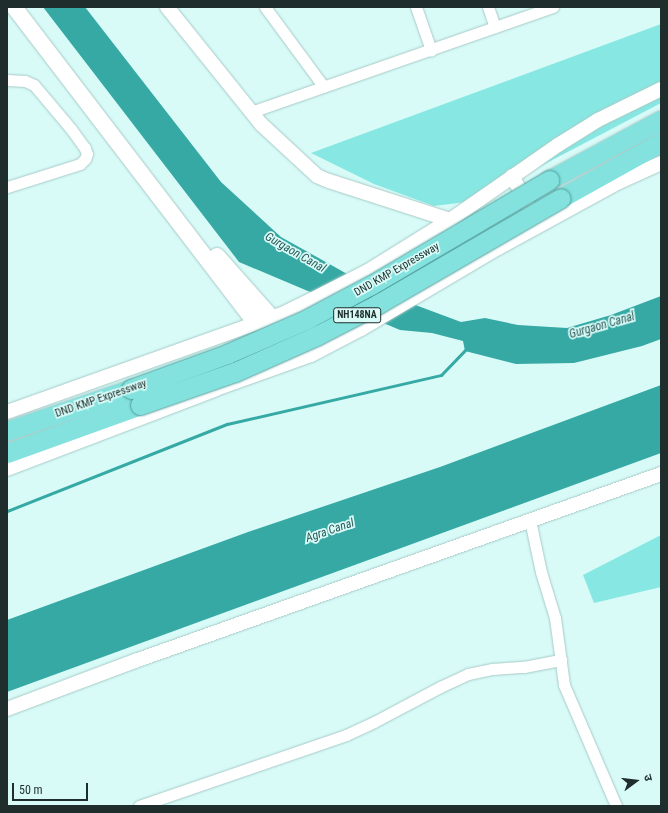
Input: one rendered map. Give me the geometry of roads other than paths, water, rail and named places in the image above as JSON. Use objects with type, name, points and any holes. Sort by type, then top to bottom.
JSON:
[{"type":"highway","name":"DND KMP Expressway","points":[[7,431],[131,389],[227,354],[307,319],[372,285],[549,180],[661,120]]},
{"type":"highway","name":"DND KMP Expressway","points":[[7,453],[235,372],[318,335],[384,301],[561,198],[661,142]]},
{"type":"main road","points":[[14,7],[255,322]]},
{"type":"main road","points":[[27,7],[223,264],[271,317]]},
{"type":"street","points":[[167,7],[261,124],[317,176],[328,181],[450,220]]},
{"type":"street","points":[[265,7],[324,87]]},
{"type":"street","points":[[416,7],[431,50]]},
{"type":"street","points":[[488,7],[495,27]]},
{"type":"street","points":[[251,112],[553,7]]},
{"type":"street","points":[[7,80],[25,81],[34,85],[71,129],[85,148],[86,154],[85,159],[80,164],[7,187]]},
{"type":"street","points":[[7,412],[271,317],[354,278],[450,220],[512,176],[598,120],[661,89]]},
{"type":"street","points":[[7,469],[216,389],[311,355],[367,325],[411,298],[619,182],[661,163]]},
{"type":"street","points":[[512,176],[540,226]]},
{"type":"street","points":[[198,343],[216,389]]},
{"type":"street","points":[[7,709],[150,656],[661,474]]},
{"type":"street","points":[[530,520],[541,572],[555,618],[564,685],[616,806]]},
{"type":"street","points":[[139,806],[353,732],[468,674],[492,669],[524,667],[561,660]]},
{"type":"water","name":"Gurgaon Canal","points":[[43,7],[85,7],[221,182],[281,237],[349,275],[402,300],[461,322],[485,318],[518,325],[567,328],[611,315],[661,296],[661,339],[642,346],[574,363],[516,364],[465,351],[463,341],[432,333],[400,330],[239,262]]},
{"type":"water","name":"Agra Canal","points":[[661,385],[661,453],[7,692],[7,620],[248,532],[440,467]]},
{"type":"waterway","points":[[7,511],[227,424],[441,375],[467,348]]}]
